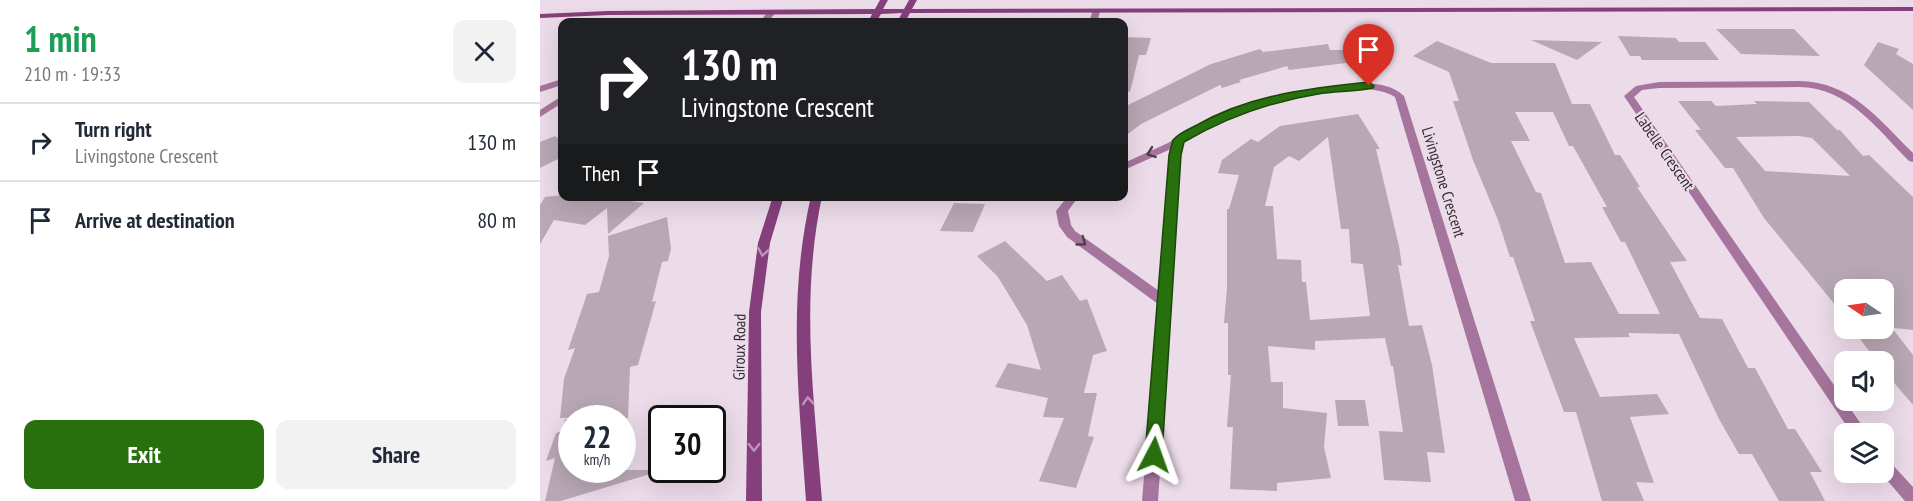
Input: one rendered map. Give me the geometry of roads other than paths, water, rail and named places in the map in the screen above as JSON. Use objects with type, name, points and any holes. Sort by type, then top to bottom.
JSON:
[{"type":"main road","points":[[874,18],[885,0]]},
{"type":"main road","points":[[903,18],[913,0]]},
{"type":"main road","points":[[1414,0],[1419,11]]},
{"type":"main road","points":[[540,16],[608,13],[907,11],[1913,9]]},
{"type":"main road","name":"Giroux Road","points":[[754,501],[755,312],[764,243],[777,201]]},
{"type":"main road","points":[[814,501],[803,296],[808,234],[816,201]]},
{"type":"street","points":[[767,18],[772,12]]},
{"type":"street","points":[[1094,18],[1096,12]]},
{"type":"street","points":[[540,89],[558,83]]},
{"type":"street","name":"Labelle Crescent","points":[[1854,423],[1629,96],[1639,88],[1659,85],[1799,84],[1820,86],[1845,95],[1913,159]]},
{"type":"street","name":"Livingstone Crescent","points":[[1128,165],[1213,120],[1234,111],[1288,96],[1369,86],[1389,90],[1399,96],[1523,501]]},
{"type":"street","points":[[540,114],[558,102]]},
{"type":"street","points":[[1150,501],[1175,155],[1179,140]]},
{"type":"street","points":[[1070,201],[1062,212],[1062,220],[1071,234],[1166,303]]},
{"type":"street","points":[[1894,477],[1913,498]]}]
